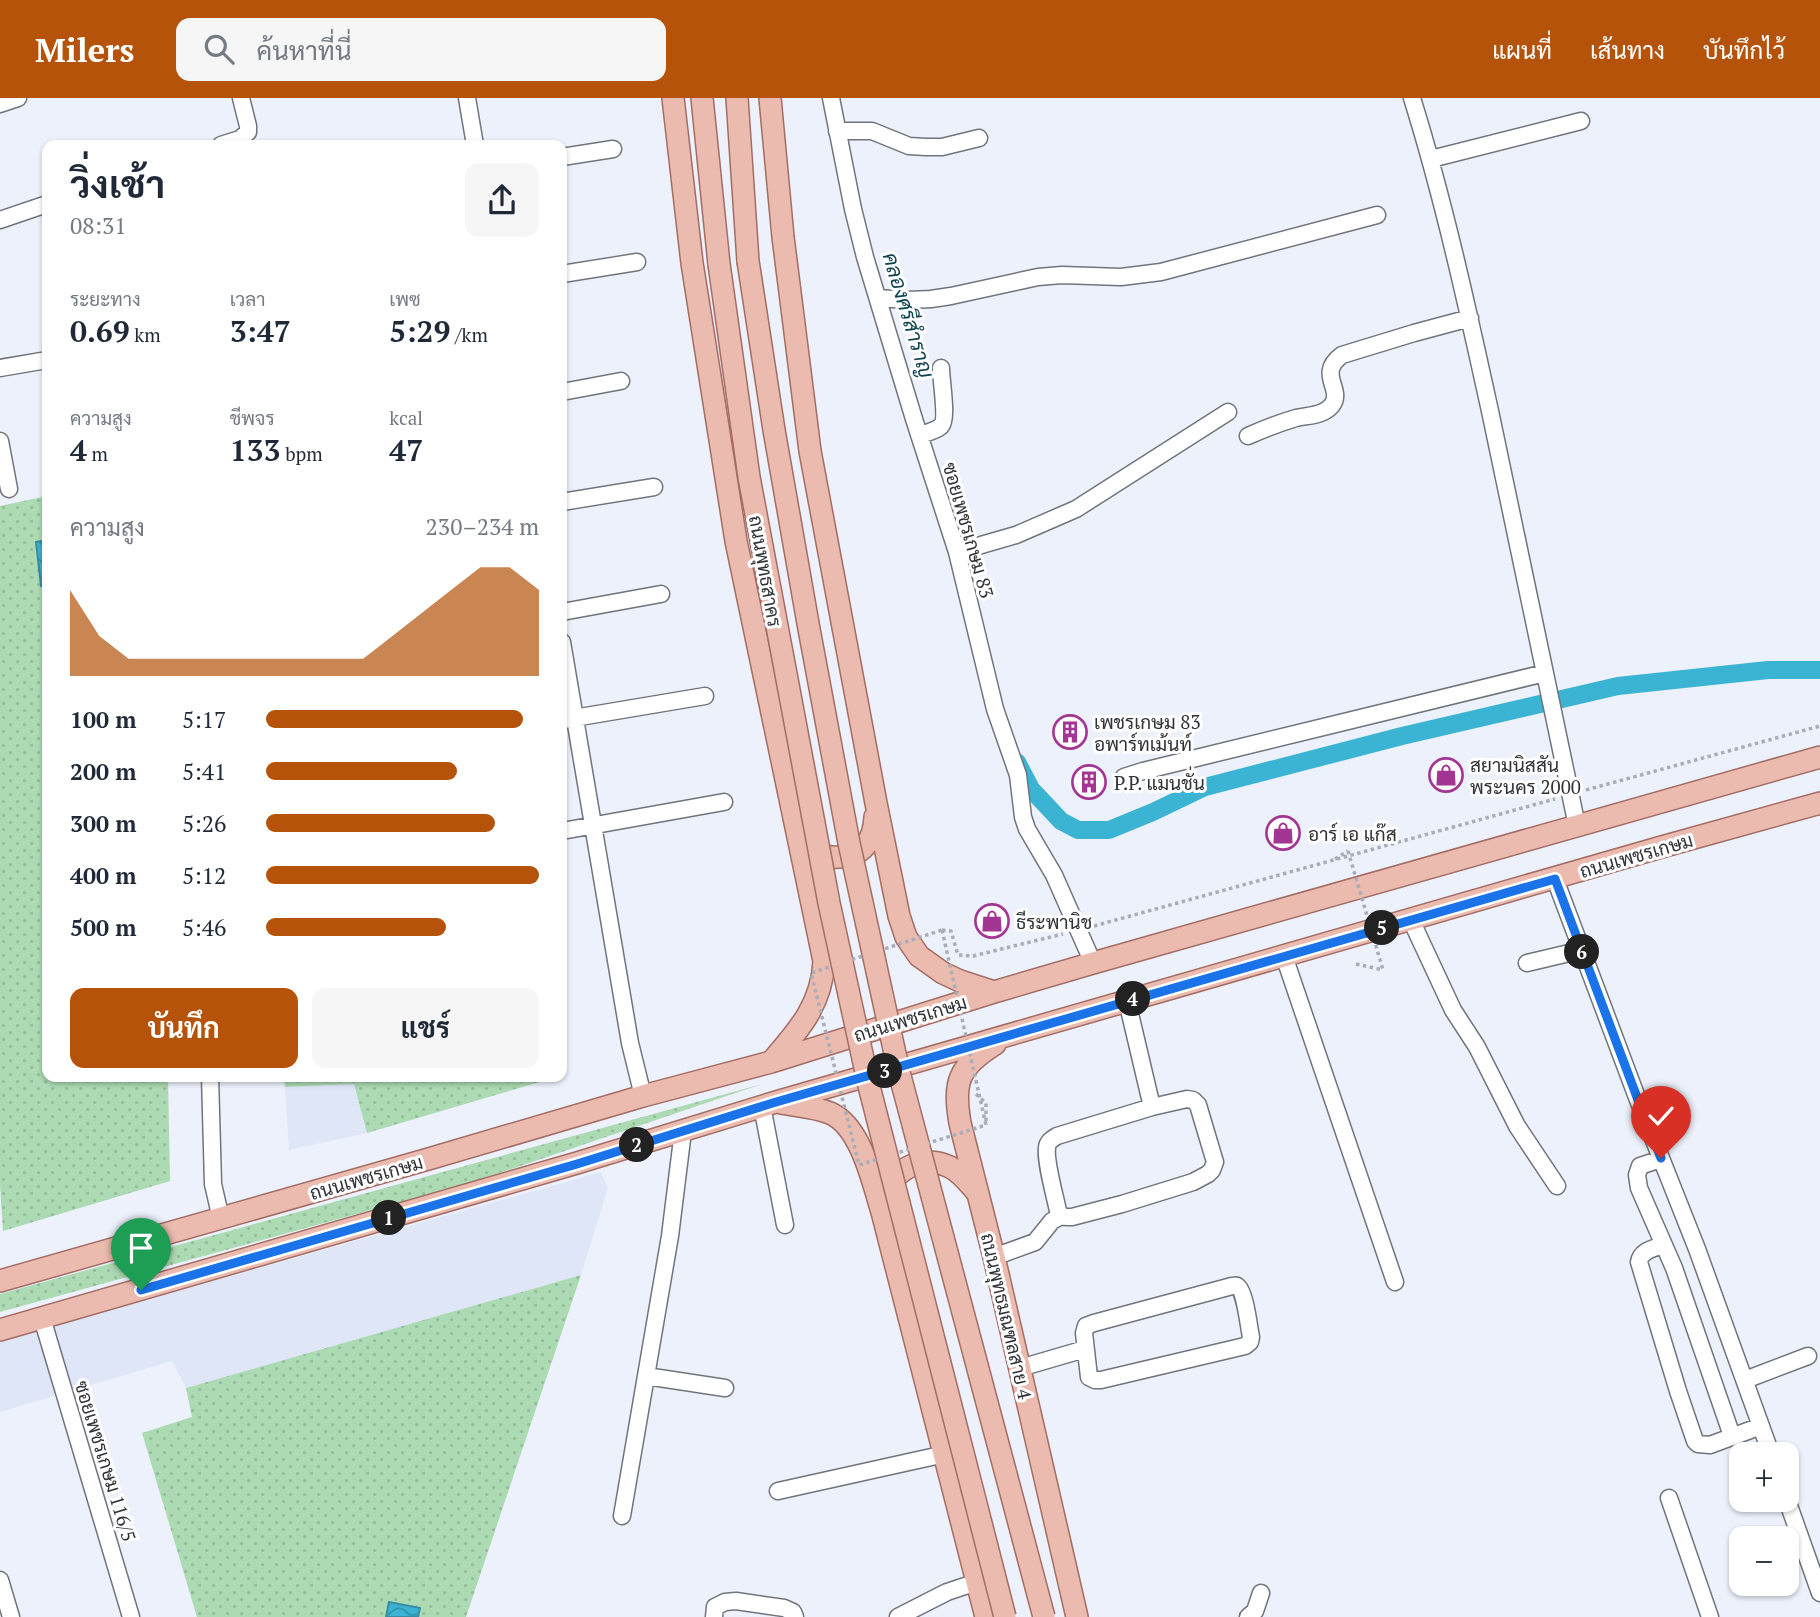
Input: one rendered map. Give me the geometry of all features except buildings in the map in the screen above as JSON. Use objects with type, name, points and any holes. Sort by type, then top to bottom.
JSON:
[{"type":"main road","points":[[673,98],[692,263],[736,541],[824,961],[823,979],[807,1016],[795,1035],[771,1062]]},
{"type":"main road","name":"ถนนพุทธสาคร","points":[[702,98],[719,264],[749,477],[829,903],[886,1153],[1005,1617]]},
{"type":"main road","name":"ถนนพุทธสาคร","points":[[737,98],[748,261],[774,430],[849,843],[890,1031]]},
{"type":"main road","points":[[770,98],[783,237],[810,451],[899,916],[906,937],[919,956],[943,973],[993,992]]},
{"type":"main road","name":"ถนนเพชรเกษม","points":[[0,1281],[643,1096],[771,1062],[1093,963],[1820,757]]},
{"type":"main road","points":[[793,814],[816,853],[828,858],[846,858],[859,853],[867,845],[873,834],[876,803]]},
{"type":"main road","name":"ถนนเพชรเกษม","points":[[0,1330],[439,1204],[769,1104],[1820,803]]},
{"type":"main road","name":"ถนนพุทธมณฑลสาย 4","points":[[890,1031],[902,1085],[1044,1617]]},
{"type":"main road","name":"ถนนพุทธมณฑลสาย 4","points":[[1008,1036],[979,1054],[966,1068],[958,1085],[956,1101],[1077,1617]]},
{"type":"main road","points":[[769,1104],[830,1113],[850,1130],[870,1173],[986,1617]]},
{"type":"main road","points":[[881,1212],[883,1197],[890,1181],[914,1164],[929,1162],[950,1167],[962,1175],[977,1192]]},
{"type":"street","points":[[0,104],[18,98]]},
{"type":"street","points":[[237,140],[248,132],[241,98]]},
{"type":"street","points":[[467,98],[474,140]]},
{"type":"street","name":"ซอยเพชรเกษม 83","points":[[831,98],[853,209],[919,435],[957,552],[995,709],[1018,775],[1023,817],[1027,829],[1054,875],[1093,963]]},
{"type":"street","points":[[1412,98],[1431,159],[1470,318],[1577,827]]},
{"type":"street","points":[[1431,159],[1580,121]]},
{"type":"street","points":[[837,131],[872,131],[909,146],[926,148],[979,138]]},
{"type":"street","points":[[567,156],[614,149]]},
{"type":"street","points":[[0,220],[42,206]]},
{"type":"street","points":[[878,298],[931,299],[1038,277],[1121,277],[1161,272],[1377,215]]},
{"type":"street","points":[[567,273],[637,262]]},
{"type":"street","points":[[1248,436],[1330,408],[1335,396],[1331,366],[1333,361],[1342,355],[1414,332],[1470,318]]},
{"type":"street","points":[[0,368],[42,361]]},
{"type":"street","points":[[919,435],[943,425],[945,418],[941,368]]},
{"type":"street","points":[[567,391],[621,382]]},
{"type":"street","points":[[957,552],[1016,535],[1076,509],[1228,412]]},
{"type":"street","points":[[0,441],[9,489]]},
{"type":"street","points":[[567,501],[654,487]]},
{"type":"street","points":[[567,611],[660,594]]},
{"type":"street","points":[[1124,777],[1545,674]]},
{"type":"street","points":[[643,1096],[630,1044],[594,825],[568,719],[705,696]]},
{"type":"street","points":[[567,830],[724,802]]},
{"type":"street","points":[[1555,879],[1697,1249],[1767,1442]]},
{"type":"street","points":[[1411,920],[1453,1010],[1477,1047],[1517,1126],[1557,1186]]},
{"type":"street","points":[[1527,963],[1582,950]]},
{"type":"street","points":[[1284,956],[1395,1282]]},
{"type":"street","points":[[1127,1001],[1152,1107]]},
{"type":"street","points":[[210,1082],[213,1184],[221,1219]]},
{"type":"street","points":[[994,1257],[1035,1242],[1052,1221],[1061,1216],[1072,1217],[1122,1204],[1193,1182],[1208,1174],[1215,1162],[1198,1105],[1187,1098],[1050,1140],[1046,1147],[1061,1216]]},
{"type":"street","points":[[769,1104],[785,1225]]},
{"type":"street","points":[[621,1516],[670,1236],[683,1131]]},
{"type":"street","points":[[1661,1158],[1640,1166],[1637,1175],[1639,1188],[1674,1268],[1732,1436]]},
{"type":"street","points":[[1663,1245],[1643,1252],[1639,1262],[1695,1441],[1698,1444],[1710,1445],[1761,1426]]},
{"type":"street","points":[[1231,1286],[1240,1288],[1251,1338],[1245,1346],[1095,1380],[1089,1377],[1085,1349],[1086,1326],[1231,1286]]},
{"type":"street","name":"ซอยเพชรเกษม 116/5","points":[[42,1318],[131,1617]]},
{"type":"street","points":[[1020,1368],[1085,1349]]},
{"type":"street","points":[[1745,1380],[1808,1356]]},
{"type":"street","points":[[646,1376],[725,1388]]},
{"type":"street","points":[[778,1491],[945,1454]]},
{"type":"street","points":[[1669,1498],[1710,1617]]},
{"type":"street","points":[[1791,1512],[1820,1593]]},
{"type":"street","points":[[0,1580],[11,1617]]},
{"type":"street","points":[[898,1617],[947,1592],[977,1582]]},
{"type":"street","points":[[1248,1617],[1255,1611],[1261,1593]]},
{"type":"street","points":[[714,1617],[715,1607],[736,1601],[784,1608],[793,1612],[795,1617]]},
{"type":"path","points":[[942,930],[951,931],[958,955],[973,956],[1329,862],[1820,726]]},
{"type":"path","points":[[1329,862],[1348,850],[1383,970],[1356,964]]},
{"type":"path","points":[[986,1103],[986,1125]]},
{"type":"shaded area","points":[[354,1084],[367,1133],[289,1150],[285,1087]]},
{"type":"shaded area","points":[[601,1172],[608,1188],[581,1275],[186,1388],[172,1361],[0,1412],[0,1341]]},
{"type":"green space","points":[[42,497],[42,1082],[168,1082],[170,1181],[3,1231],[0,1185],[0,506]]},
{"type":"green space","points":[[285,1082],[540,1082],[367,1133],[354,1084],[285,1087]]},
{"type":"green space","points":[[762,1084],[473,1182],[0,1312],[0,1294]]},
{"type":"green space","points":[[581,1275],[466,1617],[197,1617],[142,1433],[192,1417],[186,1388]]},
{"type":"water","points":[[42,541],[42,586],[41,586],[36,542]]},
{"type":"water","points":[[389,1602],[420,1608],[418,1617],[386,1617]]},
{"type":"waterway","points":[[1017,762],[1031,789],[1061,821],[1078,830],[1109,830],[1205,787],[1402,736],[1618,686],[1768,670],[1820,670]]},
{"type":"place","name":"เพชรเกษม 83 อพาร์ทเม้นท์","points":[[1070,732]]},
{"type":"place","name":"สยามนิสสัน พระนคร 2000","points":[[1446,775]]},
{"type":"place","name":"P.P. แมนชั่น","points":[[1089,782]]},
{"type":"place","name":"อาร์ เอ แก๊ส","points":[[1283,833]]},
{"type":"place","name":"ธีระพานิช","points":[[992,921]]},
{"type":"route","points":[[141,1290],[577,1164],[776,1102],[1555,879],[1661,1158]]},
{"type":"water label","name":"คลองศรีสำราญ","points":[[909,315]]}]
